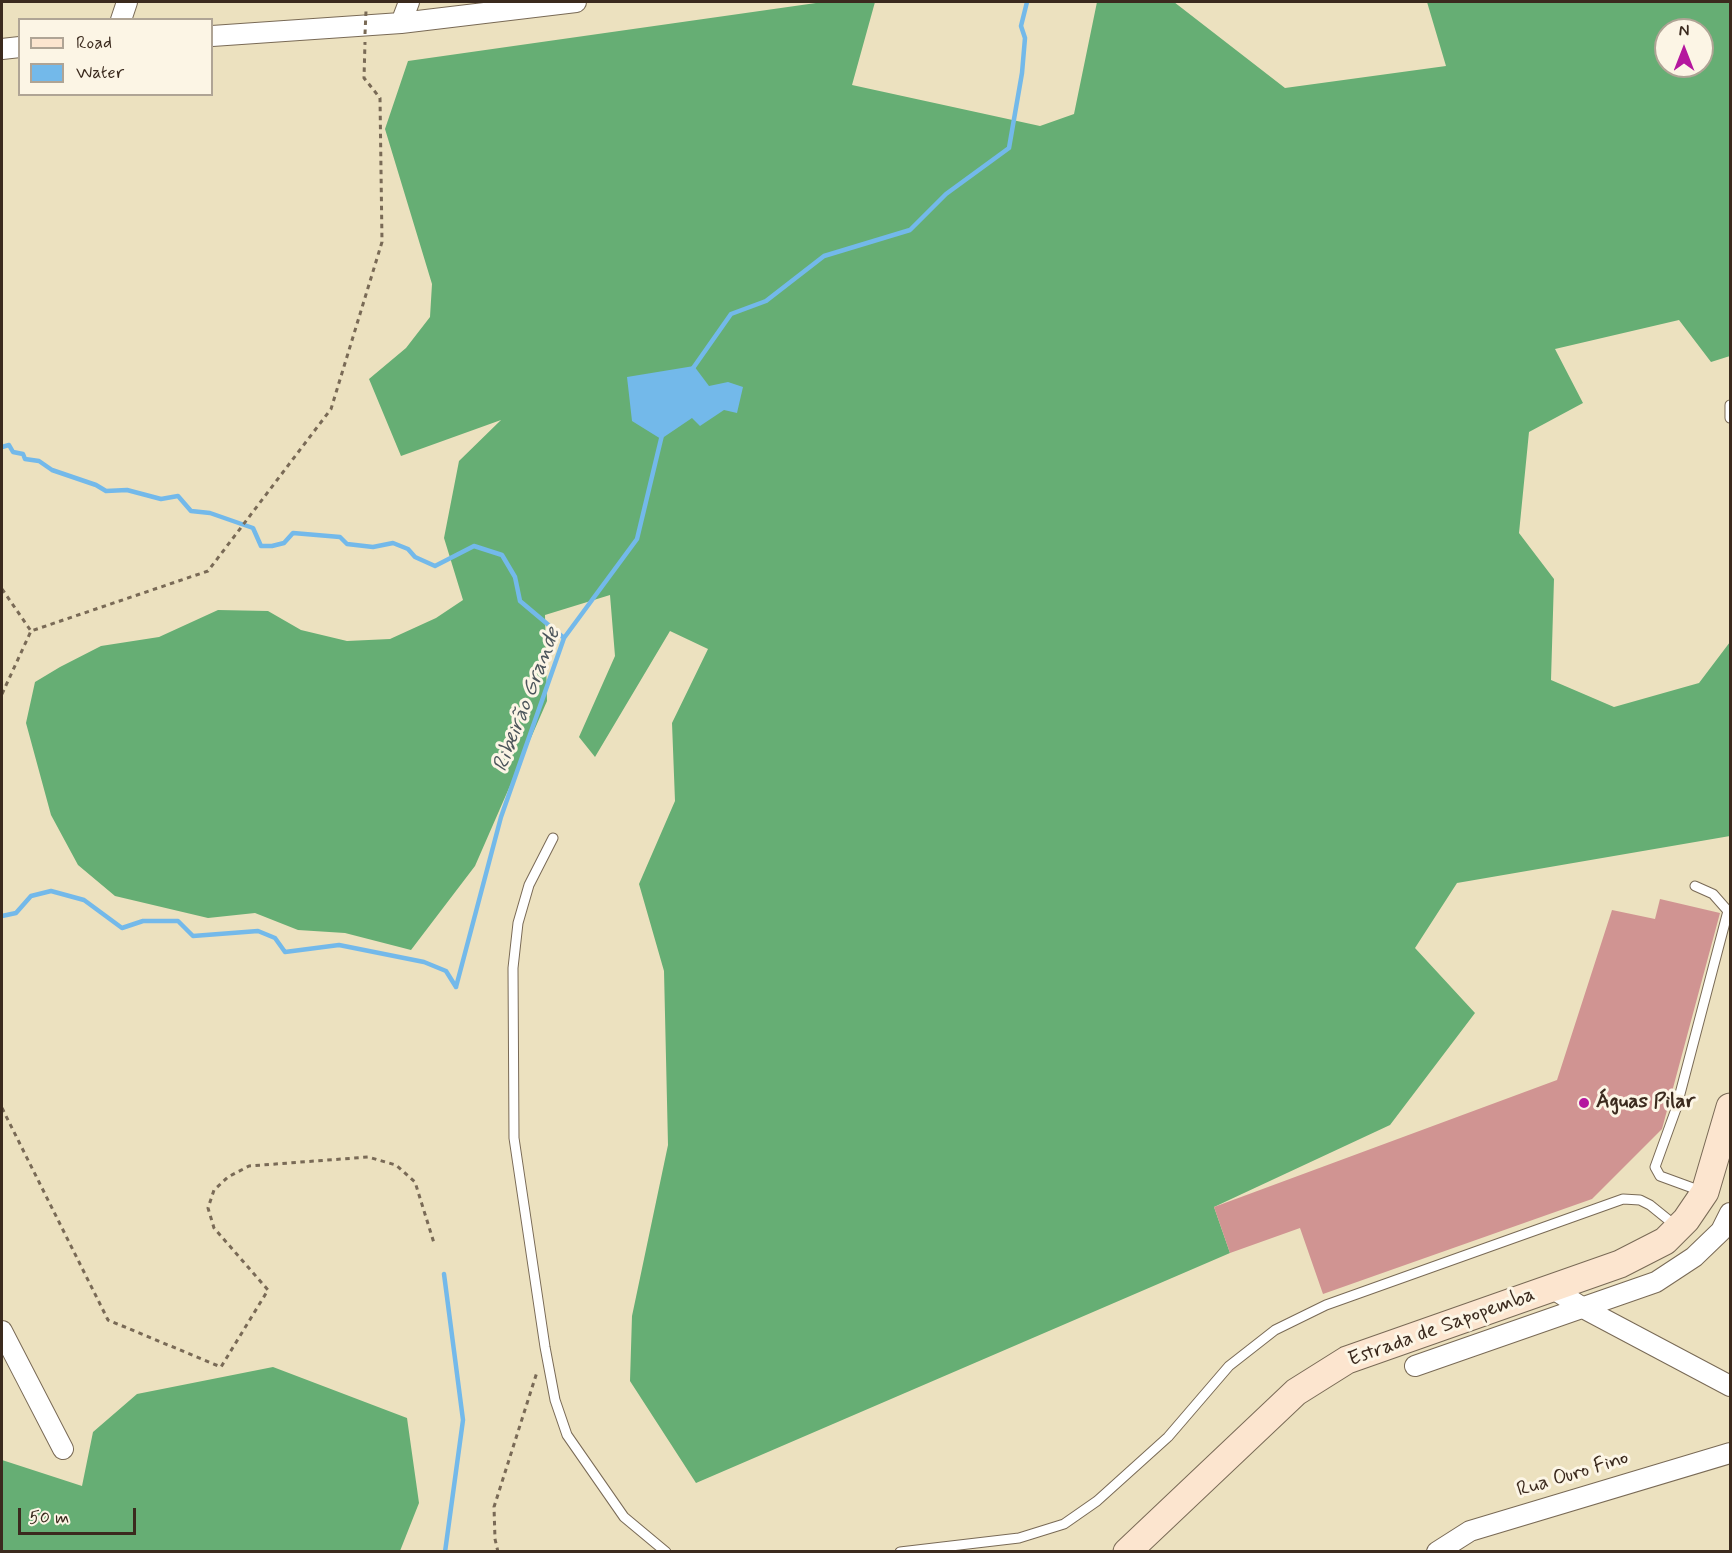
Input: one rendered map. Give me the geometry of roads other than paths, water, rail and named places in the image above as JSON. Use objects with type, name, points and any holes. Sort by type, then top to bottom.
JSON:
[{"type":"main road","name":"Estrada de Sapopemba","points":[[1127,1551],[1296,1392],[1337,1366],[1424,1331],[1552,1288],[1645,1253],[1678,1228],[1705,1192],[1731,1107]]},
{"type":"street","points":[[122,18],[127,2]]},
{"type":"street","points":[[401,23],[409,2]]},
{"type":"street","points":[[213,36],[401,23],[576,2]]},
{"type":"street","points":[[2,49],[18,48]]},
{"type":"street","points":[[1415,1366],[1656,1282],[1694,1257],[1720,1230],[1731,1213]]},
{"type":"street","points":[[1552,1288],[1583,1308],[1731,1386]]},
{"type":"street","points":[[2,1331],[63,1449]]},
{"type":"street","name":"Rua Ouro Fino","points":[[1437,1551],[1470,1531],[1729,1451]]},
{"type":"lane","points":[[1731,405],[1731,418]]},
{"type":"lane","points":[[553,838],[529,885],[518,923],[513,968],[514,1138],[545,1347],[555,1400],[567,1435],[624,1517],[666,1551]]},
{"type":"lane","points":[[1695,886],[1713,894],[1729,909],[1676,1109],[1655,1167],[1659,1176],[1705,1192]]},
{"type":"lane","points":[[900,1551],[1019,1538],[1064,1524],[1097,1501],[1168,1437],[1228,1366],[1275,1330],[1326,1305],[1623,1199],[1640,1200],[1650,1205],[1678,1228]]},
{"type":"water","points":[[694,366],[709,386],[728,382],[743,387],[737,413],[724,410],[700,426],[692,418],[661,439],[632,421],[627,377]]},
{"type":"waterway","points":[[691,371],[731,314],[766,301],[824,256],[910,230],[946,194],[1009,148],[1022,73],[1025,38],[1021,26],[1027,2]]},
{"type":"waterway","name":"Ribeirão Grande","points":[[456,987],[501,817],[564,638],[637,539],[662,435]]},
{"type":"waterway","points":[[2,447],[9,445],[13,452],[23,454],[25,459],[39,461],[52,470],[96,485],[106,491],[127,490],[161,499],[178,496],[191,511],[210,513],[253,528],[261,546],[284,543],[293,533],[340,537],[347,544],[373,547],[393,543],[408,549],[415,557],[435,566],[474,546],[502,555],[515,577],[520,601],[564,638]]},
{"type":"waterway","points":[[2,916],[16,913],[31,896],[51,891],[84,900],[122,928],[143,921],[178,921],[193,936],[258,931],[275,938],[285,952],[339,945],[424,962],[446,971],[456,987]]},
{"type":"waterway","name":"Ribeirão Grande","points":[[444,1274],[463,1420],[445,1552]]},
{"type":"place","name":"Águas Pilar","points":[[1584,1103]]}]
